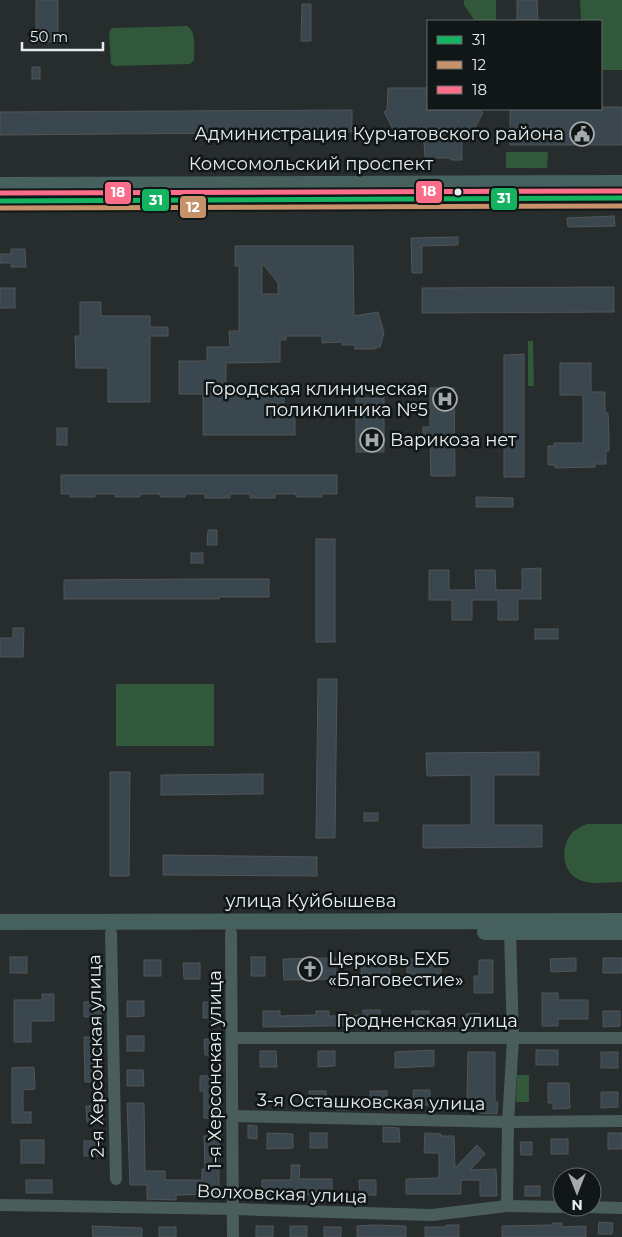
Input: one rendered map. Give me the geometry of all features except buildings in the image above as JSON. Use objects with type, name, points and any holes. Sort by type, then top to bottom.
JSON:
[{"type":"main road","name":"Комсомольский проспект","points":[[0,185],[622,182]]},
{"type":"main road","name":"Комсомольский проспект","points":[[0,201],[622,198]]},
{"type":"main road","name":"улица Куйбышева","points":[[510,927],[622,921]]},
{"type":"main road","name":"улица Куйбышева","points":[[0,922],[111,927],[510,927],[622,932]]},
{"type":"main road","name":"улица Куйбышева","points":[[0,933],[111,927]]},
{"type":"street","name":"2-я Херсонская улица","points":[[111,927],[116,1179]]},
{"type":"street","name":"1-я Херсонская улица","points":[[232,927],[232,1237]]},
{"type":"street","points":[[507,1206],[508,1122],[513,1039],[510,927]]},
{"type":"street","name":"Гродненская улица","points":[[232,1038],[622,1038]]},
{"type":"street","name":"3-я Осташковская улица","points":[[233,1116],[508,1122],[622,1121]]},
{"type":"street","name":"Волховская улица","points":[[0,1206],[432,1216],[507,1206],[552,1207]]},
{"type":"street","points":[[602,1207],[622,1208]]},
{"type":"green space","points":[[464,0],[496,0],[496,20],[474,20],[464,5]]},
{"type":"green space","points":[[580,0],[622,0],[622,70],[602,70],[602,20],[581,20]]},
{"type":"green space","points":[[187,26],[192,32],[194,41],[194,60],[190,64],[114,66],[111,64],[109,32],[112,28]]},
{"type":"green space","points":[[506,152],[548,152],[547,168],[506,168]]},
{"type":"green space","points":[[528,341],[533,341],[534,386],[528,386]]},
{"type":"green space","points":[[116,684],[214,684],[214,746],[116,746]]},
{"type":"green space","points":[[587,824],[622,824],[622,882],[586,882],[576,878],[568,870],[564,854],[566,842],[573,832]]},
{"type":"green space","points":[[517,1075],[529,1075],[529,1102],[516,1102]]},
{"type":"transit line","name":"18","points":[[0,193],[622,191]]},
{"type":"transit line","name":"31","points":[[0,201],[622,198]]},
{"type":"transit line","name":"12","points":[[0,208],[622,206]]},
{"type":"place","name":"Администрация Курчатовского района","points":[[582,134]]},
{"type":"place","name":"Городская клиническая поликлиника №5","points":[[445,399]]},
{"type":"place","name":"Варикоза нет","points":[[372,440]]},
{"type":"place","name":"Церковь ЕХБ «Благовестие»","points":[[310,969]]}]
